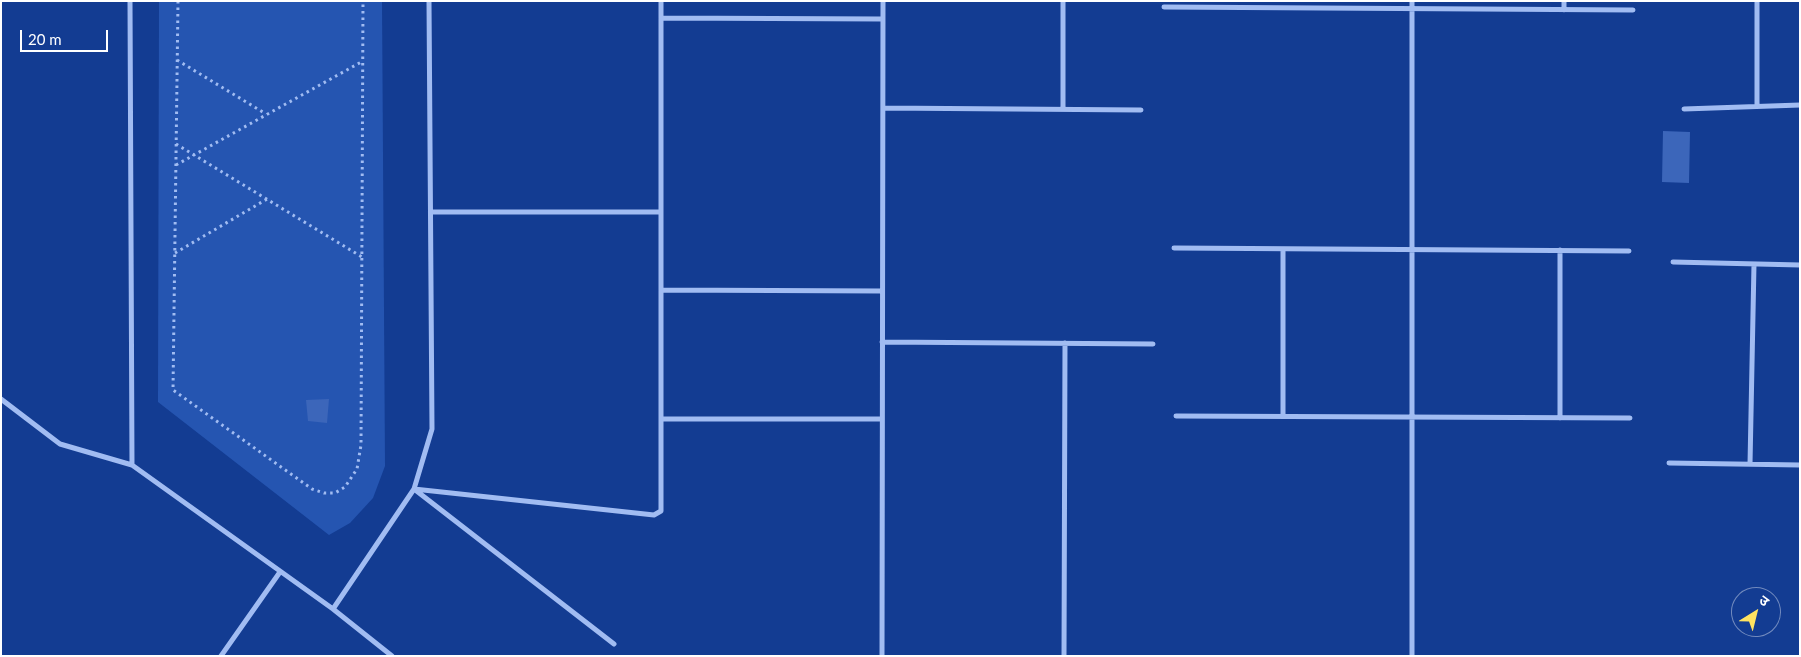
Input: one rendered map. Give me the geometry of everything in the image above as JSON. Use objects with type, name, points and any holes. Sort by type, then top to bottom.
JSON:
[{"type":"street","points":[[130,1],[132,465]]},
{"type":"street","points":[[333,609],[414,489],[432,429],[429,1]]},
{"type":"street","points":[[414,489],[654,515],[661,510],[661,1]]},
{"type":"street","points":[[882,1],[882,656]]},
{"type":"street","points":[[1062,1],[1063,109]]},
{"type":"street","points":[[1273,1],[1273,8]]},
{"type":"street","points":[[1412,1],[1412,656]]},
{"type":"street","points":[[1564,1],[1564,10]]},
{"type":"street","points":[[1757,1],[1757,106]]},
{"type":"street","points":[[1164,7],[1633,10]]},
{"type":"street","points":[[661,18],[882,19]]},
{"type":"street","points":[[1684,109],[1800,105]]},
{"type":"street","points":[[883,108],[1141,110]]},
{"type":"street","points":[[431,212],[661,212]]},
{"type":"street","points":[[1174,248],[1629,251]]},
{"type":"street","points":[[1283,248],[1283,416]]},
{"type":"street","points":[[1560,250],[1560,418]]},
{"type":"street","points":[[1673,262],[1800,265]]},
{"type":"street","points":[[1750,464],[1754,264]]},
{"type":"street","points":[[661,290],[882,291]]},
{"type":"street","points":[[882,342],[1153,344]]},
{"type":"street","points":[[1064,656],[1065,343]]},
{"type":"street","points":[[1,399],[60,444],[132,465],[333,609],[392,656]]},
{"type":"street","points":[[1176,416],[1630,418]]},
{"type":"street","points":[[661,419],[882,419]]},
{"type":"street","points":[[1670,463],[1800,464]]},
{"type":"street","points":[[414,489],[614,644]]},
{"type":"street","points":[[221,656],[280,572]]},
{"type":"path","points":[[178,1],[173,390],[312,488],[324,493],[335,492],[345,487],[357,469],[361,445],[363,1]]},
{"type":"path","points":[[177,60],[266,114]]},
{"type":"path","points":[[175,165],[363,61]]},
{"type":"path","points":[[176,143],[362,257]]},
{"type":"path","points":[[174,254],[267,199]]},
{"type":"shaded area","points":[[159,1],[382,1],[385,466],[373,498],[350,523],[329,535],[158,402]]},
{"type":"building","points":[[1663,131],[1690,132],[1689,183],[1662,182]]},
{"type":"building","points":[[329,399],[327,423],[308,421],[306,400]]}]
